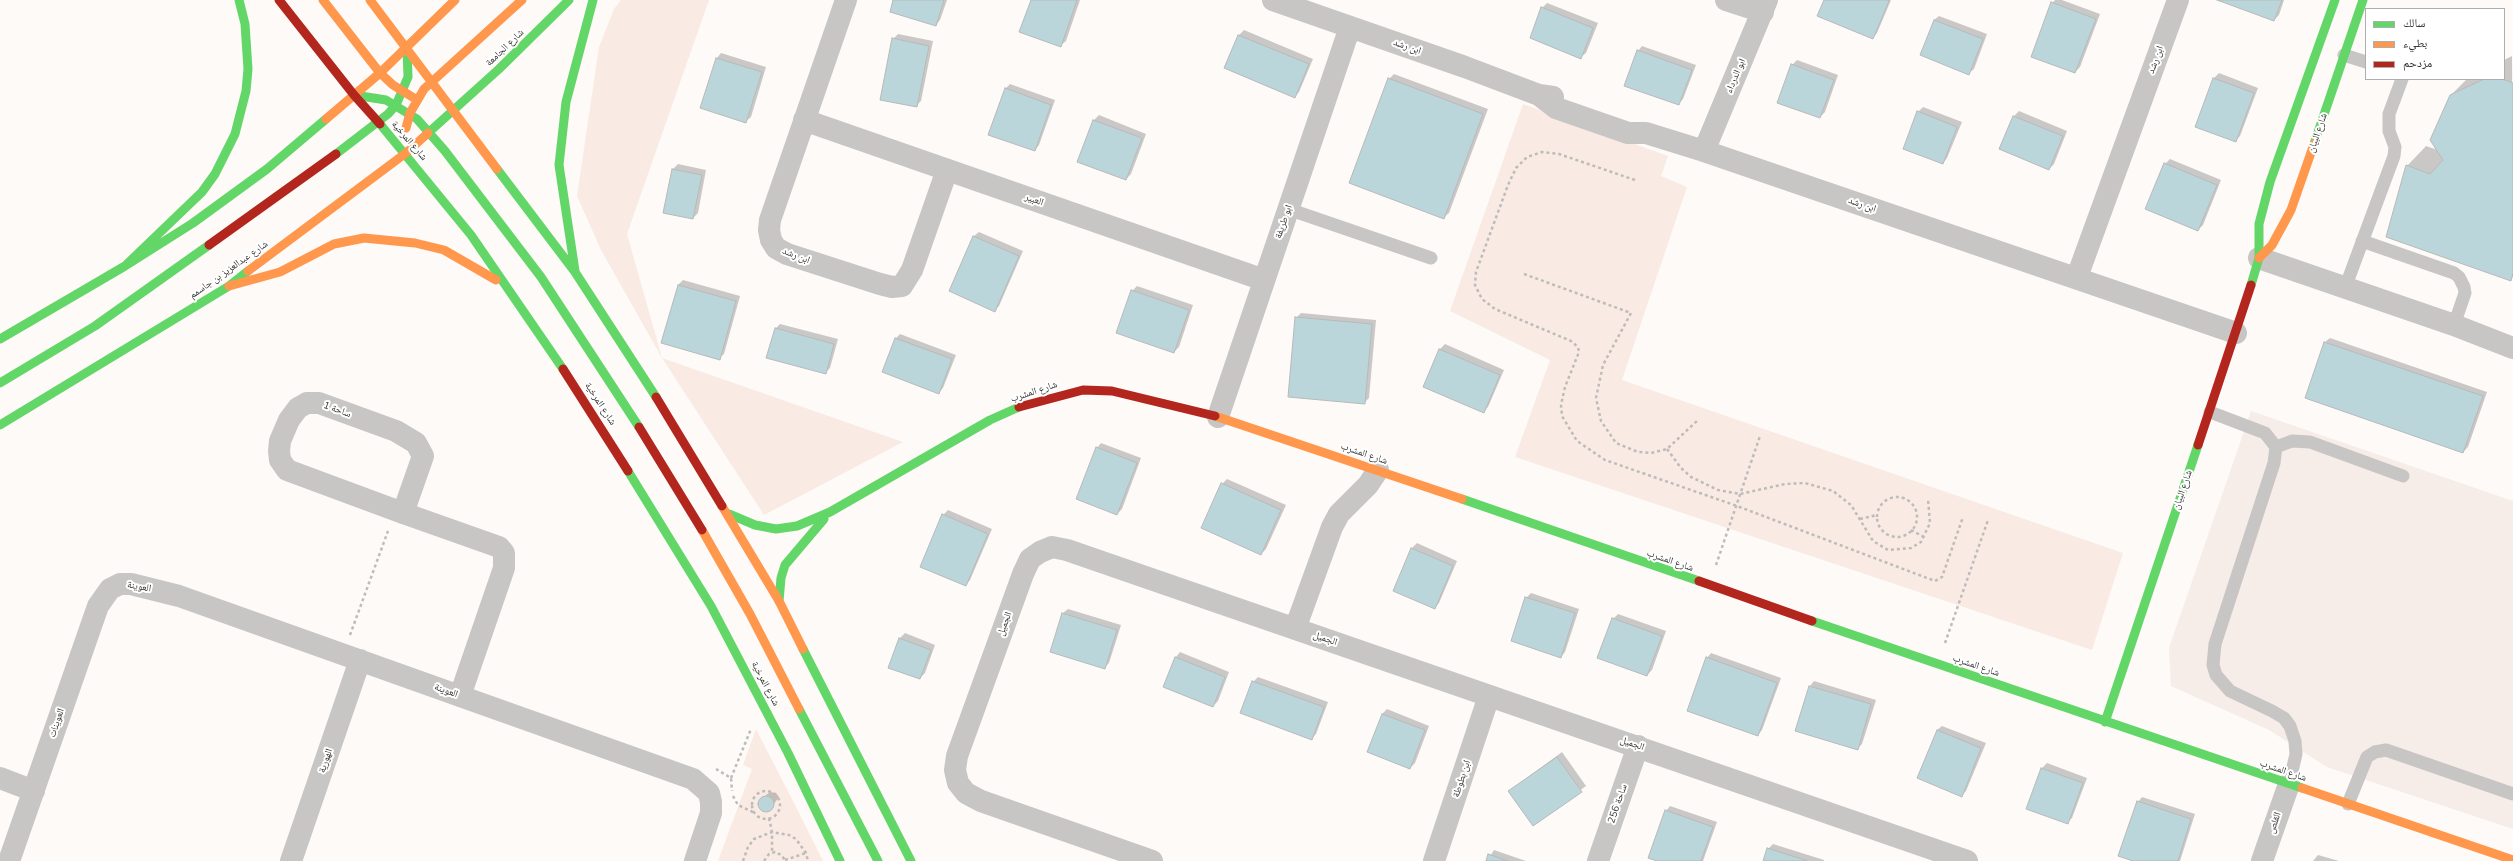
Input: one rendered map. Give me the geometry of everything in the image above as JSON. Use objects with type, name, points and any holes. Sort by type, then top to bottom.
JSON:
[{"type":"main road","points":[[125,266],[202,192],[222,161],[235,134],[246,91],[248,69],[245,24],[239,0]]},
{"type":"main road","name":"شارع المرخية","points":[[279,0],[354,95],[406,153],[470,235],[590,408],[711,606],[762,703],[840,861]]},
{"type":"main road","points":[[323,0],[380,73],[403,92],[416,100],[453,109]]},
{"type":"main road","points":[[370,0],[432,80],[575,272],[729,514],[779,601],[911,861]]},
{"type":"main road","points":[[0,339],[125,266],[193,223],[267,169],[380,73],[455,0]]},
{"type":"main road","points":[[406,153],[406,128],[410,113],[416,100],[432,80],[522,0]]},
{"type":"main road","name":"شارع الجامعة","points":[[453,109],[499,69],[569,0]]},
{"type":"main road","points":[[575,272],[559,165],[566,102],[593,0]]},
{"type":"main road","name":"شارع البيان","points":[[2105,722],[2236,334],[2259,258],[2259,224],[2270,182],[2335,0]]},
{"type":"main road","name":"شارع البيان","points":[[2259,258],[2272,245],[2291,210],[2363,0]]},
{"type":"main road","points":[[0,383],[95,326],[316,169],[378,122],[396,105],[403,92],[408,77],[407,47]]},
{"type":"main road","points":[[354,95],[371,96],[396,105],[410,113],[429,132],[541,278],[641,430],[750,614],[878,861]]},
{"type":"main road","name":"شارع عبدالعزيز بن جاسمم","points":[[0,425],[229,286],[406,153],[453,109]]},
{"type":"main road","points":[[229,286],[280,272],[334,244],[364,238],[415,243],[444,250],[471,263],[506,286]]},
{"type":"main road","name":"شارع المشرب","points":[[729,514],[755,525],[776,529],[797,526],[830,512],[990,420],[1026,404],[1083,390],[1112,391],[1139,396],[1218,417],[1378,470],[1709,586],[2513,860]]},
{"type":"main road","name":"شارع المشرب","points":[[779,601],[780,578],[785,565],[795,551],[830,512]]},
{"type":"street","name":"ابن رشد","points":[[846,0],[804,120],[769,230],[776,248],[787,254],[880,284],[892,287],[902,286],[912,270],[947,170]]},
{"type":"street","name":"ابن رشد","points":[[1273,0],[1539,95],[1556,108],[1628,133],[1646,133],[1704,151],[2077,277],[2236,334]]},
{"type":"street","points":[[1726,0],[1765,6]]},
{"type":"street","name":"ابن رشد","points":[[2077,277],[2178,0]]},
{"type":"street","name":"ابو الدرداء","points":[[1704,151],[1765,6]]},
{"type":"street","name":"ابو طريفة","points":[[1218,417],[1350,27]]},
{"type":"street","name":"العبير","points":[[804,120],[1264,280]]},
{"type":"street","points":[[2259,258],[2454,325],[2513,348]]},
{"type":"street","name":"ساحة 1","points":[[399,512],[423,456],[416,442],[396,431],[319,403],[307,403],[298,408],[289,420],[280,440],[280,460],[287,470],[399,512],[499,547],[504,553],[504,568],[460,696]]},
{"type":"street","points":[[1295,629],[1332,527],[1339,514],[1368,485],[1378,470]]},
{"type":"street","name":"الجميل","points":[[1152,861],[1100,853],[981,801],[966,793],[958,783],[955,770],[957,756],[1030,559],[1040,552],[1052,548],[1067,550],[1638,746],[1967,861]]},
{"type":"street","name":"العوينة","points":[[110,589],[120,584],[131,584],[179,596],[693,779],[708,793],[711,802],[709,819],[695,861]]},
{"type":"street","name":"العوينات","points":[[9,861],[98,606],[110,589]]},
{"type":"street","name":"الهورية","points":[[291,861],[352,657]]},
{"type":"street","name":"ابن بطوطة","points":[[1434,861],[1489,696]]},
{"type":"street","name":"ساحة 256","points":[[1598,861],[1638,746]]},
{"type":"street","points":[[0,778],[34,791]]},
{"type":"street","name":"القلص","points":[[2262,861],[2289,784]]},
{"type":"lane","points":[[2344,55],[2365,62]]},
{"type":"lane","points":[[2345,288],[2394,156],[2395,147],[2389,130],[2389,114],[2402,80]]},
{"type":"lane","points":[[1288,209],[1431,258]]},
{"type":"lane","points":[[2362,241],[2454,273],[2458,276],[2462,281],[2465,293],[2454,325]]},
{"type":"lane","points":[[2210,412],[2265,433],[2276,447],[2274,463],[2215,644],[2213,665],[2219,680],[2230,691],[2272,711],[2284,718],[2290,726],[2295,741],[2296,754],[2289,784]]},
{"type":"lane","points":[[2276,447],[2292,441],[2310,442],[2403,476]]},
{"type":"lane","points":[[2348,804],[2367,757],[2375,752],[2386,750],[2513,794]]},
{"type":"path","points":[[1635,180],[1559,154],[1542,152],[1527,157],[1516,168],[1508,185],[1476,272],[1475,285],[1482,299],[1495,309],[1576,344],[1579,352],[1565,387],[1561,405],[1562,416],[1577,441],[1604,460],[1737,506],[1935,581],[1942,576],[1963,517]]},
{"type":"path","points":[[1524,274],[1629,311],[1630,317],[1603,365],[1597,388],[1597,408],[1601,421],[1616,443],[1626,449],[1651,453],[1667,449],[1698,420]]},
{"type":"path","points":[[1709,586],[1760,436]]},
{"type":"path","points":[[1667,449],[1681,468],[1691,477],[1718,490],[1740,494],[1785,484],[1805,482],[1833,491],[1851,505],[1869,536],[1888,550],[1912,548],[1924,537],[1930,523],[1928,498]]},
{"type":"path","points":[[1901,497],[1912,505],[1916,511],[1915,524],[1912,530],[1901,536],[1889,535],[1880,527],[1877,515],[1883,503],[1888,499],[1901,497]]},
{"type":"path","points":[[352,657],[399,512]]},
{"type":"path","points":[[1860,519],[1877,515]]},
{"type":"path","points":[[1937,664],[1988,520]]},
{"type":"path","points":[[1912,530],[1924,537]]},
{"type":"path","points":[[731,778],[762,703]]},
{"type":"path","points":[[765,791],[773,792],[780,802],[779,810],[769,818],[758,816],[752,805],[754,797],[765,791]]},
{"type":"path","points":[[764,861],[772,853],[772,832],[769,818]]},
{"type":"path","points":[[743,861],[748,847],[754,839],[772,832],[789,835],[796,839],[806,853],[808,861]]},
{"type":"path","points":[[772,853],[781,854],[786,860],[806,853]]},
{"type":"shaded area","points":[[621,0],[709,0],[627,234],[662,358],[601,250],[577,196],[599,47],[614,9]]},
{"type":"shaded area","points":[[1523,104],[1668,156],[1661,176],[1687,187],[1622,380],[2123,553],[2092,650],[1515,457],[1550,360],[1450,311]]},
{"type":"shaded area","points":[[662,358],[903,442],[764,515]]},
{"type":"shaded area","points":[[2251,411],[2513,501],[2513,829],[2327,767],[2269,730],[2171,686],[2169,648]]},
{"type":"shaded area","points":[[756,729],[823,861],[718,861],[752,769],[743,765]]},
{"type":"building","points":[[893,0],[944,0],[936,26],[890,12]]},
{"type":"building","points":[[1031,0],[1077,0],[1061,47],[1019,32]]},
{"type":"building","points":[[1824,0],[1889,1],[1873,39],[1817,16]]},
{"type":"building","points":[[2217,0],[2282,0],[2274,21]]},
{"type":"building","points":[[2051,2],[2096,19],[2075,73],[2031,57]]},
{"type":"building","points":[[1541,7],[1593,28],[1581,59],[1530,38]]},
{"type":"building","points":[[1934,20],[1983,39],[1969,75],[1920,55]]},
{"type":"building","points":[[1238,35],[1309,64],[1295,98],[1224,68]]},
{"type":"building","points":[[892,38],[929,46],[917,107],[880,100]]},
{"type":"building","points":[[1637,50],[1692,70],[1679,105],[1624,86]]},
{"type":"building","points":[[716,58],[762,72],[746,123],[700,108]]},
{"type":"building","points":[[1791,64],[1834,80],[1820,118],[1777,103]]},
{"type":"building","points":[[1388,78],[1483,114],[1444,219],[1349,183]]},
{"type":"building","points":[[2213,78],[2254,93],[2236,142],[2195,127]]},
{"type":"building","points":[[2482,80],[2505,80],[2513,83],[2513,273],[2511,281],[2386,237],[2406,165],[2430,174],[2443,160],[2430,140],[2450,95]]},
{"type":"building","points":[[1005,88],[1051,105],[1035,151],[988,135]]},
{"type":"building","points":[[1917,111],[1957,127],[1943,164],[1903,149]]},
{"type":"building","points":[[2013,116],[2063,136],[2049,170],[1999,149]]},
{"type":"building","points":[[1093,120],[1142,138],[1126,180],[1077,162]]},
{"type":"building","points":[[2164,163],[2217,185],[2198,231],[2145,209]]},
{"type":"building","points":[[672,169],[702,175],[693,219],[663,213]]},
{"type":"building","points":[[973,236],[1019,256],[995,312],[949,291]]},
{"type":"building","points":[[678,285],[736,301],[720,360],[661,343]]},
{"type":"building","points":[[1131,290],[1189,310],[1174,353],[1116,333]]},
{"type":"building","points":[[1295,317],[1372,324],[1365,404],[1288,397]]},
{"type":"building","points":[[775,328],[834,344],[826,374],[766,358]]},
{"type":"building","points":[[895,338],[952,359],[939,394],[882,372]]},
{"type":"building","points":[[2324,342],[2483,396],[2463,453],[2305,398]]},
{"type":"building","points":[[1439,349],[1500,375],[1484,413],[1423,387]]},
{"type":"building","points":[[1096,447],[1137,463],[1117,515],[1076,499]]},
{"type":"building","points":[[1221,483],[1281,510],[1261,555],[1201,528]]},
{"type":"building","points":[[942,514],[988,534],[966,586],[920,567]]},
{"type":"building","points":[[1411,548],[1453,566],[1435,609],[1393,591]]},
{"type":"building","points":[[1525,597],[1575,613],[1561,658],[1511,641]]},
{"type":"building","points":[[1062,613],[1117,630],[1105,669],[1050,652]]},
{"type":"building","points":[[1612,618],[1662,636],[1647,676],[1597,658]]},
{"type":"building","points":[[899,638],[931,650],[920,679],[888,668]]},
{"type":"building","points":[[1175,657],[1225,677],[1213,707],[1163,687]]},
{"type":"building","points":[[1706,657],[1777,683],[1758,736],[1687,711]]},
{"type":"building","points":[[1252,681],[1324,707],[1312,740],[1240,713]]},
{"type":"building","points":[[1809,686],[1871,704],[1858,750],[1795,731]]},
{"type":"building","points":[[1382,714],[1425,730],[1410,769],[1367,752]]},
{"type":"building","points":[[1937,730],[1981,748],[1962,797],[1917,778]]},
{"type":"building","points":[[1557,757],[1582,792],[1533,826],[1508,791]]},
{"type":"building","points":[[2041,768],[2083,783],[2068,824],[2026,809]]},
{"type":"building","points":[[763,796],[769,796],[774,801],[772,810],[769,812],[763,812],[758,807],[758,801]]},
{"type":"building","points":[[2137,801],[2191,819],[2178,861],[2133,861],[2118,856]]},
{"type":"building","points":[[1665,810],[1713,827],[1701,861],[1657,861],[1648,858]]},
{"type":"building","points":[[1767,848],[1808,861],[1763,861]]},
{"type":"building","points":[[1488,854],[1508,861],[1486,861]]},
{"type":"traffic: fast","points":[[125,266],[202,192],[215,174],[235,134],[246,91],[248,69],[245,24],[239,0]]},
{"type":"traffic: fast","points":[[428,133],[499,69],[569,0]]},
{"type":"traffic: fast","points":[[575,271],[559,165],[566,102],[593,0]]},
{"type":"traffic: fast","points":[[2251,285],[2259,258],[2259,224],[2270,182],[2335,0]]},
{"type":"traffic: fast","points":[[2314,144],[2363,0]]},
{"type":"traffic: fast","points":[[336,154],[388,114],[396,105],[408,77],[407,47]]},
{"type":"traffic: fast","points":[[354,95],[386,100],[417,119],[445,151],[541,277],[639,427]]},
{"type":"traffic: fast","points":[[0,339],[125,266],[193,223],[267,169],[326,119]]},
{"type":"traffic: fast","points":[[380,124],[471,235],[563,369]]},
{"type":"traffic: fast","points":[[497,169],[575,272],[656,397]]},
{"type":"traffic: fast","points":[[0,383],[95,326],[209,245]]},
{"type":"traffic: fast","points":[[0,425],[229,286],[248,271]]},
{"type":"traffic: fast","points":[[729,514],[755,525],[776,529],[797,526],[830,512],[990,420],[1019,407]]},
{"type":"traffic: fast","points":[[2105,722],[2198,445]]},
{"type":"traffic: fast","points":[[628,471],[711,606],[788,753],[840,861]]},
{"type":"traffic: fast","points":[[1462,499],[1699,581]]},
{"type":"traffic: fast","points":[[779,601],[781,578],[785,565],[824,519]]},
{"type":"traffic: fast","points":[[1812,621],[2302,788]]},
{"type":"traffic: fast","points":[[803,649],[911,861]]},
{"type":"traffic: fast","points":[[799,709],[878,861]]},
{"type":"traffic: slow","points":[[323,0],[380,73],[393,85],[414,98]]},
{"type":"traffic: slow","points":[[370,0],[497,169]]},
{"type":"traffic: slow","points":[[326,119],[380,73],[455,0]]},
{"type":"traffic: slow","points":[[406,128],[410,113],[424,89],[522,0]]},
{"type":"traffic: slow","points":[[248,271],[406,153],[428,133]]},
{"type":"traffic: slow","points":[[2259,258],[2272,245],[2291,210],[2314,144]]},
{"type":"traffic: slow","points":[[229,286],[280,272],[334,244],[364,238],[415,243],[444,250],[496,280]]},
{"type":"traffic: slow","points":[[1215,416],[1462,499]]},
{"type":"traffic: slow","points":[[722,506],[779,601],[803,649]]},
{"type":"traffic: slow","points":[[702,530],[750,614],[799,709]]},
{"type":"traffic: slow","points":[[2302,788],[2513,860]]},
{"type":"traffic: jam","points":[[279,0],[354,95],[380,124]]},
{"type":"traffic: jam","points":[[209,245],[336,154]]},
{"type":"traffic: jam","points":[[2198,445],[2251,285]]},
{"type":"traffic: jam","points":[[563,369],[628,471]]},
{"type":"traffic: jam","points":[[1019,407],[1083,390],[1112,391],[1215,416]]},
{"type":"traffic: jam","points":[[656,397],[722,506]]},
{"type":"traffic: jam","points":[[639,427],[702,530]]},
{"type":"traffic: jam","points":[[1699,581],[1812,621]]}]
